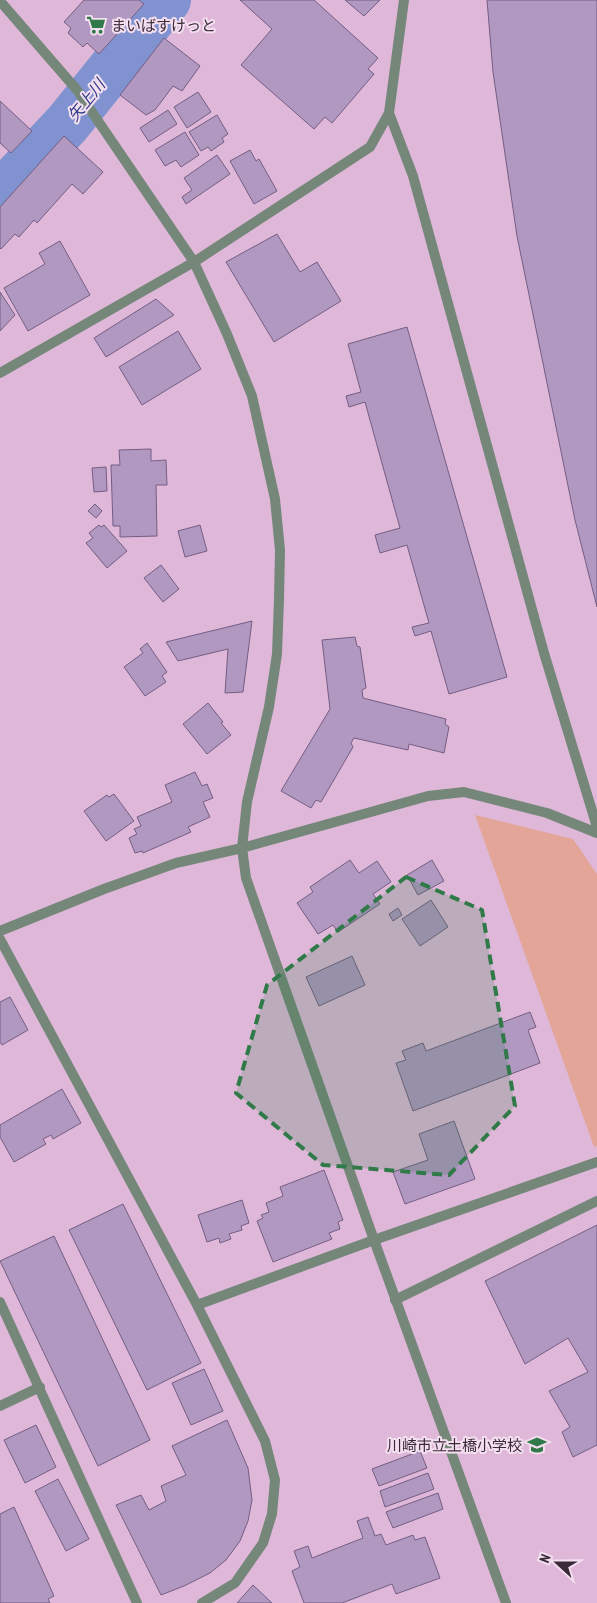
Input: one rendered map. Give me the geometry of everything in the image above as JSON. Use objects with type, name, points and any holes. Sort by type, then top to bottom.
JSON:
[{"type":"street","points":[[0,373],[194,262],[370,148],[389,113],[404,0]]},
{"type":"street","points":[[0,1],[76,90],[194,262],[228,334],[252,396],[275,499],[280,550],[277,654],[270,707],[247,802],[242,848],[246,878],[395,1300],[506,1603]]},
{"type":"street","points":[[389,113],[413,176],[544,653],[597,827]]},
{"type":"street","points":[[0,931],[104,889],[176,863],[242,848],[428,796],[464,792],[547,813],[597,833]]},
{"type":"street","points":[[0,939],[197,1305],[265,1441],[275,1480],[272,1514],[263,1543],[235,1582],[202,1603]]},
{"type":"street","points":[[197,1305],[374,1240],[597,1162]]},
{"type":"street","points":[[395,1300],[597,1200]]},
{"type":"street","points":[[0,1302],[138,1603]]},
{"type":"street","points":[[0,1406],[40,1387]]},
{"type":"highlighted area","points":[[406,877],[482,910],[515,1106],[449,1175],[323,1165],[236,1093],[267,985]]},
{"type":"shaded area","points":[[475,815],[573,839],[597,874],[597,1146],[594,1147]]},
{"type":"building","name":"まいばすけっと","points":[[84,0],[139,0],[144,4],[99,54],[87,43],[83,47],[68,33],[71,28],[64,22]]},
{"type":"building","points":[[240,0],[314,0],[378,58],[368,69],[374,74],[332,123],[325,117],[314,129],[241,65],[272,29]]},
{"type":"building","points":[[345,0],[380,0],[364,16]]},
{"type":"building","points":[[487,0],[597,0],[597,607],[575,520],[517,236],[493,72]]},
{"type":"building","points":[[164,38],[200,66],[182,91],[173,86],[155,110],[146,115],[120,95]]},
{"type":"building","points":[[198,92],[211,112],[187,128],[174,107]]},
{"type":"building","points":[[0,101],[32,131],[11,153],[0,143]]},
{"type":"building","points":[[168,110],[177,124],[149,142],[140,128]]},
{"type":"building","points":[[217,115],[228,134],[222,138],[224,142],[211,151],[208,147],[201,151],[189,132]]},
{"type":"building","points":[[185,132],[199,155],[181,167],[176,160],[165,166],[155,150]]},
{"type":"building","points":[[64,136],[103,172],[83,194],[72,184],[37,223],[34,220],[19,237],[15,234],[1,249],[0,207]]},
{"type":"building","points":[[250,150],[256,161],[259,159],[277,191],[254,204],[230,161]]},
{"type":"building","points":[[217,155],[230,174],[186,204],[182,197],[192,190],[184,178]]},
{"type":"building","points":[[277,234],[300,272],[317,262],[341,301],[274,342],[226,262]]},
{"type":"building","points":[[60,241],[90,295],[28,331],[4,288],[45,264],[39,253]]},
{"type":"building","points":[[0,292],[15,315],[0,331]]},
{"type":"building","points":[[156,299],[174,315],[106,357],[94,338]]},
{"type":"building","points":[[407,327],[507,677],[449,694],[431,631],[415,636],[412,627],[429,623],[407,545],[380,553],[375,535],[400,528],[365,402],[349,407],[346,396],[361,392],[348,344]]},
{"type":"building","points":[[178,331],[201,369],[142,405],[119,367]]},
{"type":"building","points":[[151,449],[151,461],[166,460],[167,485],[156,485],[157,536],[120,537],[120,526],[113,526],[111,465],[120,465],[119,450]]},
{"type":"building","points":[[106,467],[107,491],[94,492],[92,468]]},
{"type":"building","points":[[95,504],[102,511],[96,518],[88,511]]},
{"type":"building","points":[[99,525],[101,527],[104,525],[127,551],[107,568],[86,543],[93,538],[89,533]]},
{"type":"building","points":[[200,525],[207,551],[185,557],[178,531]]},
{"type":"building","points":[[161,565],[179,589],[163,602],[144,578]]},
{"type":"building","points":[[252,621],[243,692],[225,693],[228,649],[178,661],[166,642]]},
{"type":"building","points":[[355,637],[357,646],[360,647],[366,688],[362,690],[363,698],[446,719],[445,724],[449,727],[444,753],[409,744],[408,750],[354,738],[351,743],[353,747],[321,802],[316,800],[311,808],[281,791],[330,709],[322,640]]},
{"type":"building","points":[[147,643],[167,672],[162,676],[166,682],[145,696],[124,667],[143,653],[140,649]]},
{"type":"building","points":[[208,703],[231,735],[207,754],[183,724]]},
{"type":"building","points":[[195,772],[202,786],[207,784],[213,798],[203,802],[210,817],[188,827],[191,832],[143,853],[142,851],[135,853],[129,838],[137,834],[134,829],[141,826],[137,817],[172,802],[165,785]]},
{"type":"building","points":[[114,794],[134,821],[106,841],[84,811],[107,795],[109,797]]},
{"type":"building","points":[[350,860],[359,873],[377,861],[391,882],[373,894],[380,904],[338,932],[333,925],[318,934],[297,903],[313,892],[310,887]]},
{"type":"building","points":[[432,860],[444,881],[418,895],[407,875]]},
{"type":"building","points":[[431,900],[448,927],[420,946],[402,919]]},
{"type":"building","points":[[398,908],[402,915],[393,921],[389,914]]},
{"type":"building","points":[[352,956],[365,985],[319,1006],[306,977]]},
{"type":"building","points":[[10,997],[28,1030],[2,1045],[0,1042],[0,1002]]},
{"type":"building","points":[[530,1012],[536,1027],[528,1030],[540,1063],[413,1111],[396,1063],[406,1060],[402,1051],[423,1043],[426,1051]]},
{"type":"building","points":[[62,1089],[81,1123],[53,1139],[51,1135],[43,1139],[46,1144],[14,1162],[0,1137],[0,1125]]},
{"type":"building","points":[[454,1121],[475,1179],[405,1204],[393,1172],[428,1160],[419,1134]]},
{"type":"building","points":[[324,1170],[343,1220],[338,1222],[340,1229],[329,1233],[332,1239],[273,1262],[257,1221],[263,1218],[261,1215],[269,1212],[266,1203],[283,1196],[280,1187]]},
{"type":"building","points":[[242,1200],[249,1223],[241,1226],[242,1230],[229,1234],[231,1239],[220,1243],[219,1238],[207,1242],[198,1215]]},
{"type":"building","points":[[123,1204],[201,1363],[147,1390],[69,1230]]},
{"type":"building","points":[[597,1225],[597,1445],[573,1457],[562,1432],[570,1427],[549,1391],[588,1372],[568,1338],[525,1364],[485,1281]]},
{"type":"building","points":[[54,1236],[150,1440],[98,1466],[0,1261]]},
{"type":"building","points":[[204,1369],[223,1411],[191,1425],[172,1383]]},
{"type":"building","points":[[227,1420],[248,1468],[252,1500],[248,1521],[240,1541],[226,1560],[210,1573],[161,1595],[116,1505],[141,1495],[149,1510],[166,1501],[161,1486],[186,1475],[172,1446]]},
{"type":"building","points":[[36,1425],[56,1467],[25,1483],[4,1440]]},
{"type":"building","points":[[420,1451],[427,1468],[379,1486],[372,1469]]},
{"type":"building","points":[[428,1473],[434,1489],[385,1507],[380,1491]]},
{"type":"building","points":[[58,1479],[89,1539],[66,1551],[35,1491]]},
{"type":"building","points":[[438,1493],[443,1509],[393,1528],[386,1512]]},
{"type":"building","points":[[14,1507],[54,1596],[48,1599],[50,1603],[0,1603],[0,1514]]},
{"type":"building","points":[[368,1517],[375,1536],[381,1534],[386,1545],[413,1535],[415,1540],[425,1537],[440,1578],[396,1594],[392,1584],[342,1603],[304,1603],[292,1571],[300,1567],[294,1551],[308,1546],[312,1558],[363,1538],[357,1521]]},
{"type":"building","points":[[253,1585],[272,1603],[237,1603]]},
{"type":"waterway","name":"矢上川","points":[[0,195],[67,124],[167,0]]},
{"type":"place","name":"まいばすけっと","points":[[96,25]]},
{"type":"place","name":"川崎市立土橋小学校","points":[[537,1445]]}]
